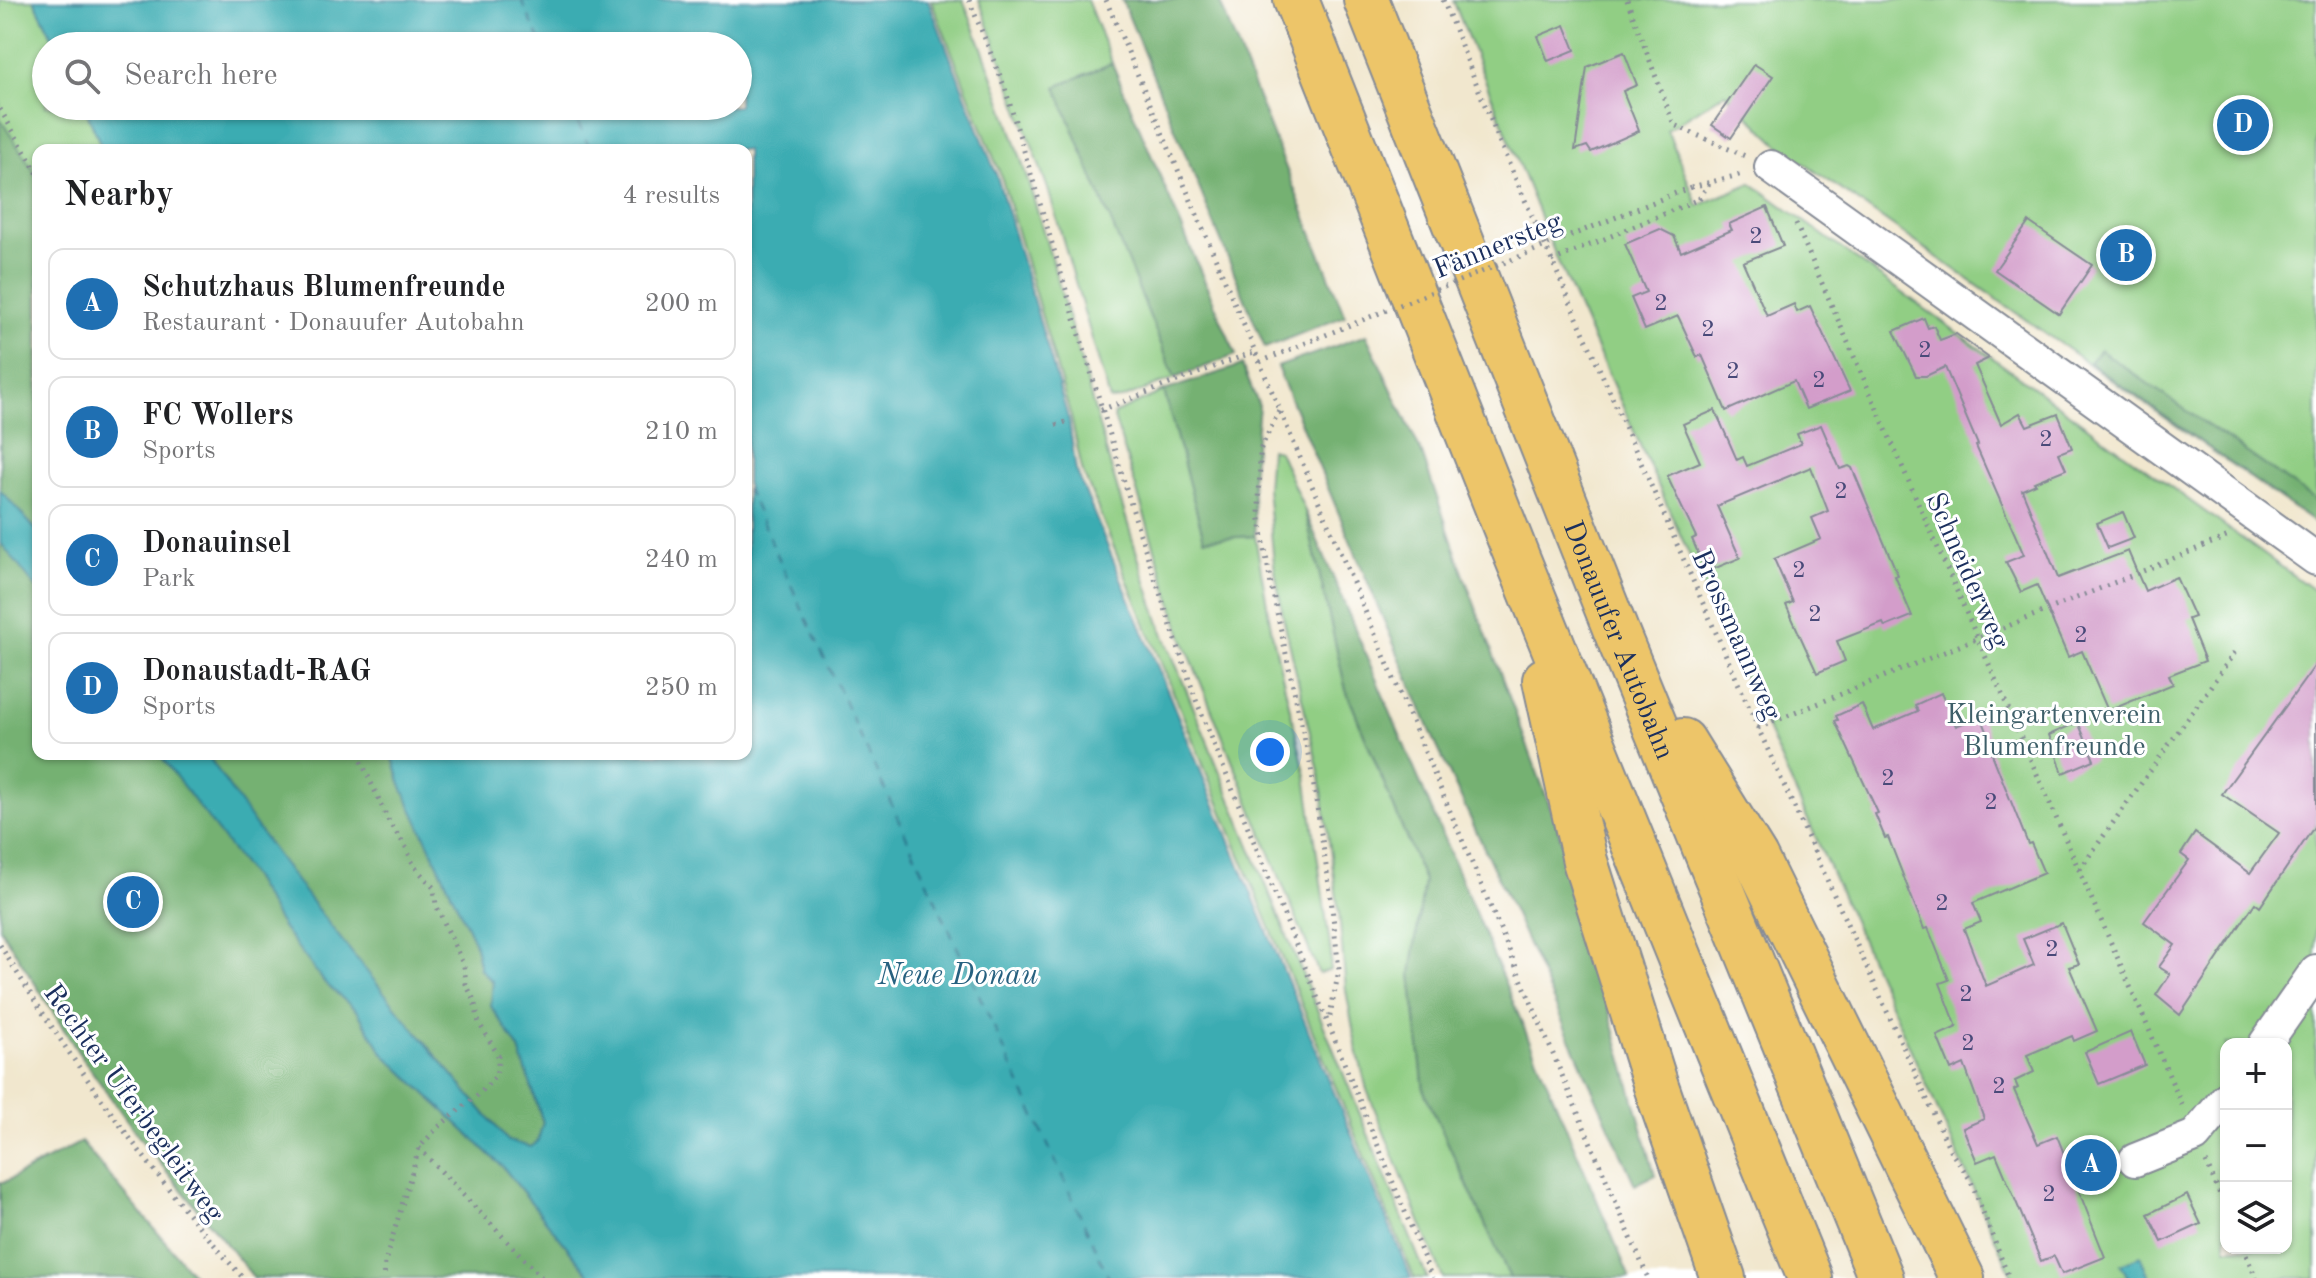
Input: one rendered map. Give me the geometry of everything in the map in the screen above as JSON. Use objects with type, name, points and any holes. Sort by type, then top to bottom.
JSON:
[{"type":"highway","points":[[1296,0],[1517,557],[1810,1278]]},
{"type":"highway","name":"Donauufer Autobahn","points":[[1366,0],[1616,631],[1881,1278]]},
{"type":"highway","points":[[1517,557],[1585,861],[1656,1086],[1723,1278]]},
{"type":"highway","points":[[1616,631],[1755,857],[1962,1278]]},
{"type":"lane","points":[[1771,167],[2316,559]]},
{"type":"lane","points":[[2269,1038],[2316,971]]},
{"type":"lane","points":[[2135,1160],[2195,1136],[2220,1106]]},
{"type":"path","points":[[969,0],[1005,88],[1101,410],[1196,700],[1432,1278]]},
{"type":"path","points":[[1106,0],[1648,1278]]},
{"type":"path","name":"Brossmannweg","points":[[1443,0],[1502,148],[1758,728],[1951,1152],[1970,1179],[2009,1278]]},
{"type":"path","points":[[1627,0],[1674,125],[1771,167]]},
{"type":"path","points":[[0,109],[32,164]]},
{"type":"path","name":"Fännersteg","points":[[1260,362],[1691,187],[1771,167]]},
{"type":"path","name":"Schneiderweg","points":[[1771,167],[2220,1194]]},
{"type":"path","points":[[1552,261],[1699,199],[1710,182]]},
{"type":"path","points":[[1101,410],[1256,351]]},
{"type":"path","points":[[1280,410],[1260,450],[1259,514],[1271,585],[1311,768],[1331,898],[1339,970],[1329,1021]]},
{"type":"path","points":[[1056,425],[1069,421]]},
{"type":"path","points":[[1758,728],[2263,522]]},
{"type":"path","points":[[2080,870],[2235,652]]},
{"type":"path","points":[[361,760],[390,824],[405,845],[414,866],[434,888],[436,905],[464,966],[466,984],[474,1000],[479,1023],[498,1055],[495,1077],[419,1148],[385,1262],[384,1278]]},
{"type":"path","name":"Rechter Uferbegleitweg","points":[[0,945],[98,1095],[178,1202],[243,1278]]},
{"type":"path","points":[[419,1148],[542,1278]]},
{"type":"path","points":[[2246,1254],[2256,1278]]},
{"type":"green space","points":[[0,0],[34,0],[50,32],[32,32],[32,120],[90,120],[100,144],[32,144],[32,525],[0,490]]},
{"type":"green space","points":[[931,0],[963,0],[1020,157],[1114,479],[1165,638],[1427,1278],[1414,1278],[1082,470],[1071,417],[1001,176]]},
{"type":"green space","points":[[979,0],[1087,0],[1112,63],[1057,87],[1175,378],[1122,399],[1110,400],[1048,189]]},
{"type":"green space","points":[[1122,0],[1219,0],[1345,316],[1265,348]]},
{"type":"green space","name":"Kleingartenverein Blumenfreunde","points":[[1453,0],[2316,0],[2316,524],[1782,148],[1725,93],[1667,130],[1698,206],[1751,183],[2316,592],[2316,1278],[2013,1278],[1559,264]]},
{"type":"green space","points":[[1112,63],[1236,355],[1175,378],[1056,87]]},
{"type":"green space","points":[[0,119],[32,168],[32,525],[0,490]]},
{"type":"green space","points":[[1366,335],[1422,454],[1558,828],[1655,1175],[1635,1185],[1436,744],[1277,367]]},
{"type":"green space","points":[[2100,350],[2316,501],[2316,524],[2089,362]]},
{"type":"green space","points":[[1242,365],[1259,406],[1252,478],[1255,536],[1204,539],[1164,391]]},
{"type":"green space","points":[[1164,391],[1204,538],[1255,536],[1272,633],[1306,776],[1331,953],[1330,970],[1319,974],[1183,639],[1113,414]]},
{"type":"green space","points":[[1270,449],[1279,451],[1305,511],[1346,690],[1424,881],[1411,974],[1424,1091],[1510,1278],[1443,1278],[1367,1090],[1346,990],[1320,776],[1274,564],[1267,488]]},
{"type":"green space","points":[[1305,511],[1630,1278],[1510,1278],[1424,1091],[1411,974],[1424,881],[1346,690]]},
{"type":"green space","points":[[0,542],[32,582],[32,760],[164,760],[252,877],[282,927],[325,983],[357,1011],[384,1054],[503,1167],[592,1278],[254,1278],[141,1140],[78,1052],[0,928]]},
{"type":"green space","points":[[211,760],[394,760],[401,785],[474,941],[480,969],[493,982],[491,1006],[519,1049],[543,1123],[538,1141],[531,1147],[508,1141],[332,931],[271,850]]},
{"type":"green space","points":[[81,1142],[196,1278],[0,1278],[0,1182]]},
{"type":"water","name":"Neue Donau","points":[[34,0],[928,0],[997,176],[1069,421],[1076,470],[1411,1278],[592,1278],[503,1167],[384,1054],[357,1011],[325,983],[282,927],[252,877],[164,760],[211,760],[313,904],[508,1141],[531,1147],[538,1141],[543,1122],[519,1049],[491,1006],[493,982],[480,969],[474,941],[401,785],[394,760],[752,760],[752,144],[100,144],[90,120],[752,120],[752,32],[50,32]]},
{"type":"water","points":[[0,490],[32,525],[32,582],[0,542]]},
{"type":"water","points":[[2140,1256],[2150,1278],[2128,1278],[2121,1264]]},
{"type":"building","points":[[1565,25],[1575,50],[1548,61],[1538,36]]},
{"type":"building","points":[[1624,52],[1637,85],[1623,91],[1639,131],[1591,152],[1587,146],[1575,150],[1587,67]]},
{"type":"building","points":[[1754,64],[1773,76],[1731,138],[1712,125]]},
{"type":"building","points":[[1767,207],[1783,246],[1743,262],[1767,316],[1794,304],[1797,312],[1810,306],[1850,391],[1806,409],[1794,381],[1726,411],[1702,355],[1697,357],[1678,316],[1645,330],[1631,298],[1646,292],[1625,244],[1660,229],[1674,236],[1681,252],[1732,230],[1729,224]]},
{"type":"building","points":[[2029,222],[2092,265],[2059,314],[1995,270]]},
{"type":"building","points":[[1924,318],[1928,328],[1934,326],[1940,340],[1956,334],[1989,358],[1975,365],[2001,424],[2020,413],[2027,426],[2058,414],[2072,448],[2059,453],[2066,469],[2022,490],[2058,578],[2128,551],[2145,591],[2176,577],[2194,617],[2188,619],[2205,661],[2169,675],[2173,684],[2108,711],[2082,651],[2068,657],[2037,585],[2021,592],[2006,562],[2024,555],[1945,367],[1926,376],[1916,376],[1894,331]]},
{"type":"building","points":[[1715,410],[1737,460],[1743,457],[1747,466],[1801,444],[1797,434],[1821,425],[1840,469],[1852,468],[1898,575],[1895,576],[1912,616],[1885,627],[1883,623],[1837,641],[1845,661],[1817,673],[1786,605],[1793,602],[1774,559],[1821,539],[1812,518],[1828,511],[1811,467],[1717,506],[1740,558],[1706,572],[1692,539],[1696,537],[1667,476],[1700,462],[1683,424]]},
{"type":"building","points":[[2123,512],[2134,538],[2108,548],[2097,523]]},
{"type":"building","points":[[2316,664],[2316,824],[2260,907],[2255,903],[2180,1015],[2156,995],[2170,974],[2159,967],[2175,945],[2144,922],[2189,860],[2181,854],[2195,833],[2250,873],[2279,833],[2222,794]]},
{"type":"building","points":[[1941,693],[1956,726],[1981,716],[1992,744],[1988,744],[2028,844],[2031,843],[2044,873],[1973,903],[1981,922],[1964,929],[1986,986],[2034,965],[2023,939],[2062,923],[2079,964],[2069,967],[2097,1031],[2074,1041],[2072,1036],[2027,1055],[2034,1072],[2015,1081],[2018,1088],[2014,1090],[2038,1144],[2057,1136],[2105,1257],[2062,1274],[2054,1256],[2041,1261],[1996,1154],[1977,1162],[1963,1128],[1984,1119],[1964,1064],[1951,1070],[1937,1036],[1957,1027],[1940,983],[1949,980],[1835,721],[1838,720],[1836,716],[1862,704],[1873,730],[1918,711],[1915,705]]},
{"type":"building","points":[[2078,722],[2094,760],[2063,773],[2049,735]]},
{"type":"building","points":[[2131,1032],[2145,1065],[2099,1084],[2085,1052]]},
{"type":"building","points":[[2187,1195],[2201,1224],[2162,1242],[2148,1214]]},
{"type":"ferry route","points":[[521,0],[536,32]]},
{"type":"ferry route","points":[[577,120],[588,144]]},
{"type":"ferry route","points":[[752,500],[1109,1278]]},
{"type":"place","name":"Donaustadt-RAG","points":[[2243,125]]},
{"type":"place","name":"FC Wollers","points":[[2126,255]]},
{"type":"place","name":"Donauinsel","points":[[133,902]]},
{"type":"place","name":"Schutzhaus Blumenfreunde","points":[[2091,1165]]}]
